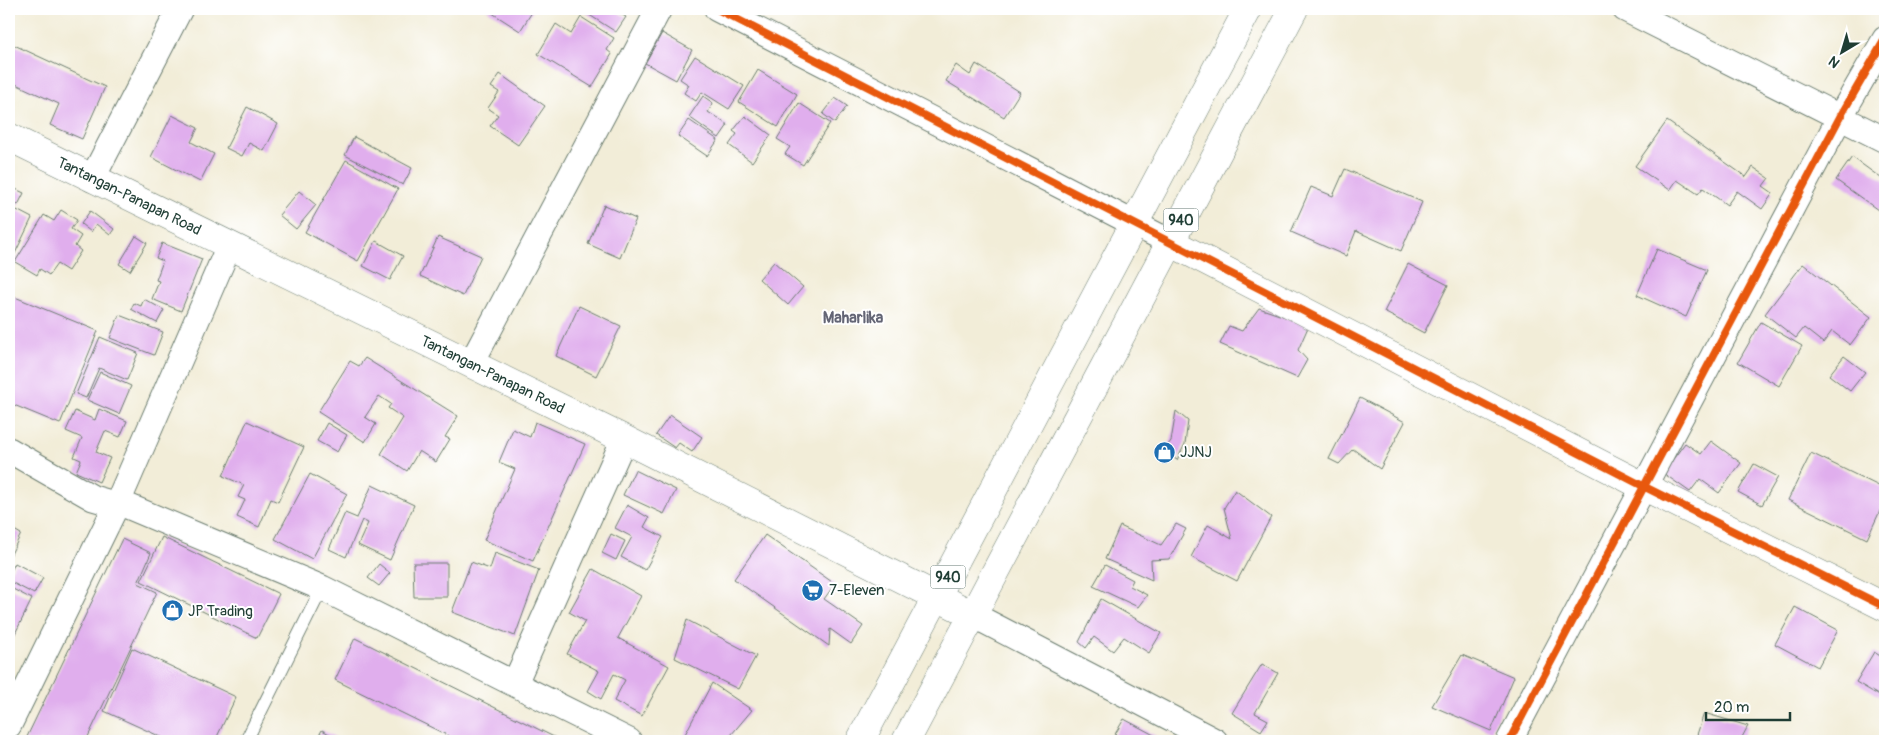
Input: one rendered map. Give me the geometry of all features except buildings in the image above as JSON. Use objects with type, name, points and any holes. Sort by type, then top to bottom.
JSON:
[{"type":"main road","name":"940","points":[[860,741],[1248,9]]},
{"type":"main road","name":"940","points":[[906,741],[1294,9]]},
{"type":"main road","name":"Tantangan-Panapan Road","points":[[9,137],[624,439],[973,615]]},
{"type":"main road","points":[[1170,242],[1645,487],[1885,607]]},
{"type":"street","points":[[92,179],[180,9]]},
{"type":"street","points":[[471,364],[659,9]]},
{"type":"street","points":[[717,9],[1170,242]]},
{"type":"street","points":[[1625,9],[1885,140]]},
{"type":"street","points":[[1509,741],[1840,117],[1885,39]]},
{"type":"street","points":[[9,725],[118,502],[229,246]]},
{"type":"street","points":[[515,683],[624,439]]},
{"type":"street","points":[[9,450],[93,498],[107,502],[118,502],[322,588],[629,741]]},
{"type":"street","points":[[973,615],[1215,741]]},
{"type":"lane","points":[[246,741],[322,588]]},
{"type":"cycle path","points":[[717,9],[1645,487],[1885,607]]},
{"type":"cycle path","points":[[1509,741],[1840,117],[1885,39]]},
{"type":"place","name":"JJNJ","points":[[1164,452]]},
{"type":"place","name":"7-Eleven","points":[[813,590]]},
{"type":"place","name":"JP Trading","points":[[172,611]]},
{"type":"district","name":"Maharlika","points":[[853,317]]}]
